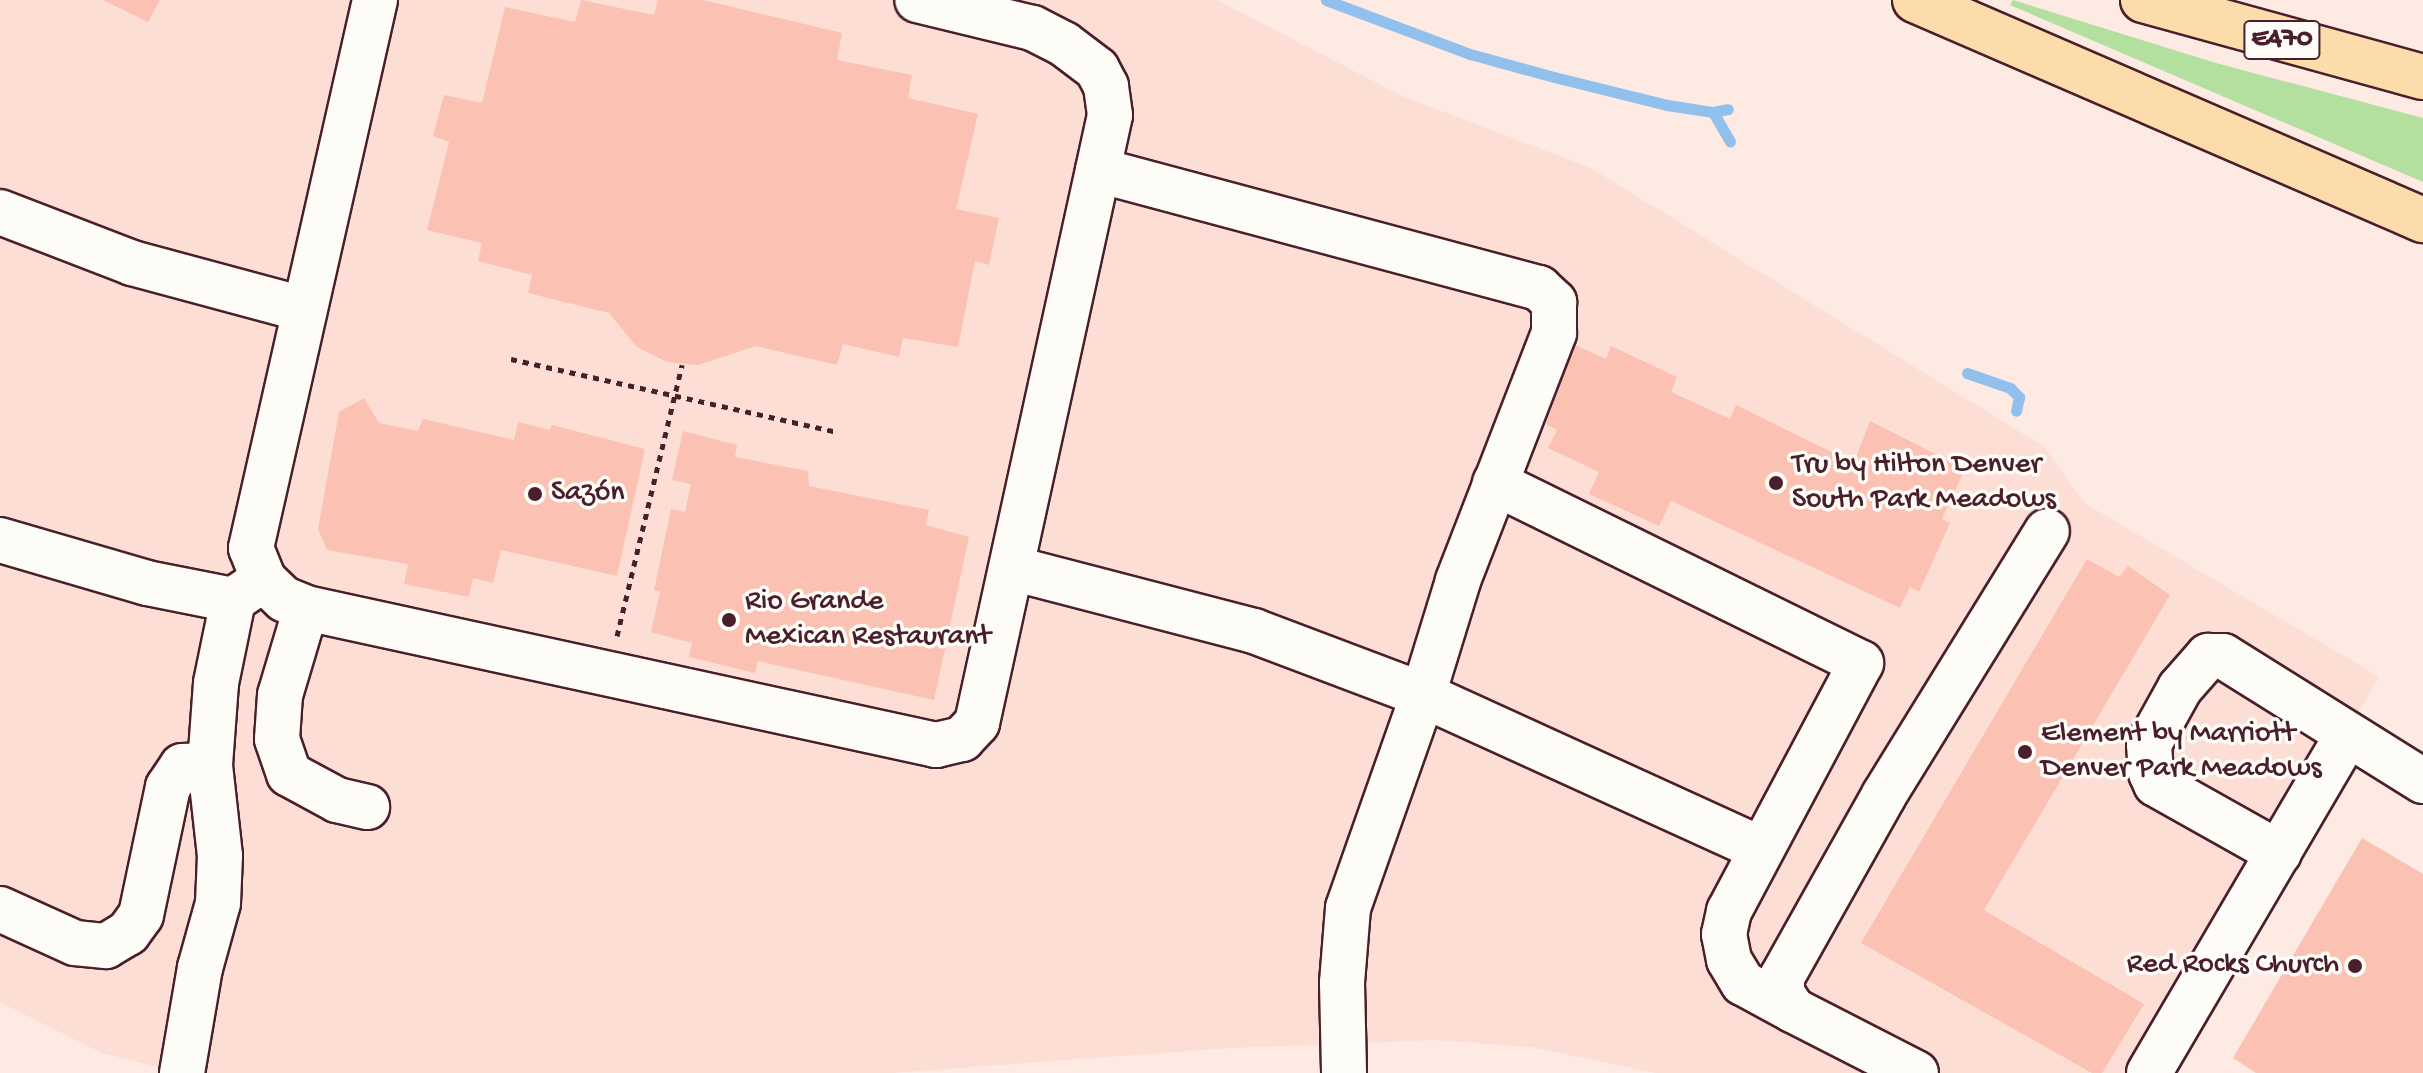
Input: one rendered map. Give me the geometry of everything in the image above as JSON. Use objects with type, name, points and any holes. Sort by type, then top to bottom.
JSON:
[{"type":"highway","points":[[1915,0],[2423,220]]},
{"type":"highway","name":"E470","points":[[2143,0],[2423,77]]},
{"type":"lane","points":[[182,1073],[200,968],[218,903],[220,856],[210,765],[216,683],[248,590],[251,548],[302,309],[375,0]]},
{"type":"lane","points":[[0,540],[147,583],[248,590],[306,608],[912,742],[936,745],[962,739],[977,723],[1110,115],[1106,86],[1097,69],[1032,28],[917,0]]},
{"type":"lane","points":[[1098,170],[1539,288],[1554,302],[1554,333],[1458,581],[1423,695],[1348,908],[1342,983],[1344,1073]]},
{"type":"lane","points":[[0,212],[132,263],[302,309]]},
{"type":"lane","points":[[1495,483],[1861,663],[1729,911],[1727,947],[1743,983],[1916,1073]]},
{"type":"lane","points":[[1793,1010],[1782,993],[1791,953],[2047,531]]},
{"type":"lane","points":[[1012,568],[1254,631],[1423,695],[1761,849]]},
{"type":"lane","points":[[306,608],[280,695],[277,739],[289,774],[337,800],[367,807]]},
{"type":"lane","points":[[2279,853],[2156,784],[2149,744],[2180,688],[2197,664],[2208,656],[2223,656],[2423,781]]},
{"type":"lane","points":[[2149,1073],[2347,735]]},
{"type":"lane","points":[[0,909],[75,943],[106,946],[128,933],[141,915],[168,787],[182,766],[210,765]]},
{"type":"path","points":[[511,359],[838,432]]},
{"type":"path","points":[[604,674],[682,365]]},
{"type":"shaded area","points":[[0,0],[1217,0],[1402,96],[1591,168],[2043,446],[2086,504],[2379,677],[2146,1073],[1656,1073],[1531,1047],[1435,1040],[1229,1048],[892,1073],[181,1073],[102,1053],[0,1002]]},
{"type":"green space","points":[[2013,0],[2216,63],[2423,118],[2423,182],[2010,5]]},
{"type":"building","points":[[103,0],[160,0],[148,22]]},
{"type":"building","points":[[581,0],[654,15],[658,0],[703,0],[842,33],[837,60],[912,75],[908,98],[978,114],[956,209],[999,218],[989,265],[975,261],[958,347],[903,338],[899,357],[843,344],[837,365],[756,346],[698,365],[667,362],[637,347],[609,313],[528,293],[532,275],[478,261],[482,243],[427,230],[449,142],[433,136],[444,95],[482,103],[505,7],[575,22]]},
{"type":"building","name":"Tru by Hilton Denver South Park Meadows","points":[[1575,345],[1606,359],[1611,346],[1677,377],[1671,392],[1730,419],[1736,405],[1854,463],[1870,421],[1965,469],[1942,519],[1950,523],[1919,592],[1910,587],[1900,608],[1671,501],[1659,526],[1589,494],[1599,472],[1548,448],[1557,430],[1546,424]]},
{"type":"building","points":[[364,398],[379,423],[418,431],[423,419],[514,440],[518,422],[550,430],[552,425],[645,449],[617,576],[501,550],[493,583],[473,578],[469,597],[404,584],[408,564],[327,550],[318,529],[339,412]]},
{"type":"building","points":[[683,431],[737,445],[735,457],[808,471],[809,486],[929,510],[926,525],[969,537],[934,700],[758,661],[755,673],[689,657],[692,643],[651,632],[660,592],[654,590],[671,509],[685,512],[691,484],[672,480]]},
{"type":"building","name":"Element by Marriott Denver Park Meadows","points":[[2087,559],[2119,577],[2128,566],[2170,595],[1984,910],[2144,1004],[2102,1073],[2092,1073],[1861,943]]},
{"type":"building","name":"Red Rocks Church","points":[[2362,838],[2423,874],[2423,1073],[2256,1073],[2233,1058]]},
{"type":"waterway","points":[[1326,0],[1470,54],[1554,77],[1667,105],[1713,112],[1728,109]]},
{"type":"waterway","points":[[1713,112],[1730,141]]},
{"type":"waterway","points":[[1967,373],[2010,388],[2019,397],[2016,411]]},
{"type":"place","name":"Tru by Hilton Denver South Park Meadows","points":[[1776,483]]},
{"type":"place","name":"Sazón","points":[[535,494]]},
{"type":"place","name":"Rio Grande Mexican Restaurant","points":[[729,620]]},
{"type":"place","name":"Element by Marriott Denver Park Meadows","points":[[2025,752]]},
{"type":"place","name":"Red Rocks Church","points":[[2355,966]]}]
